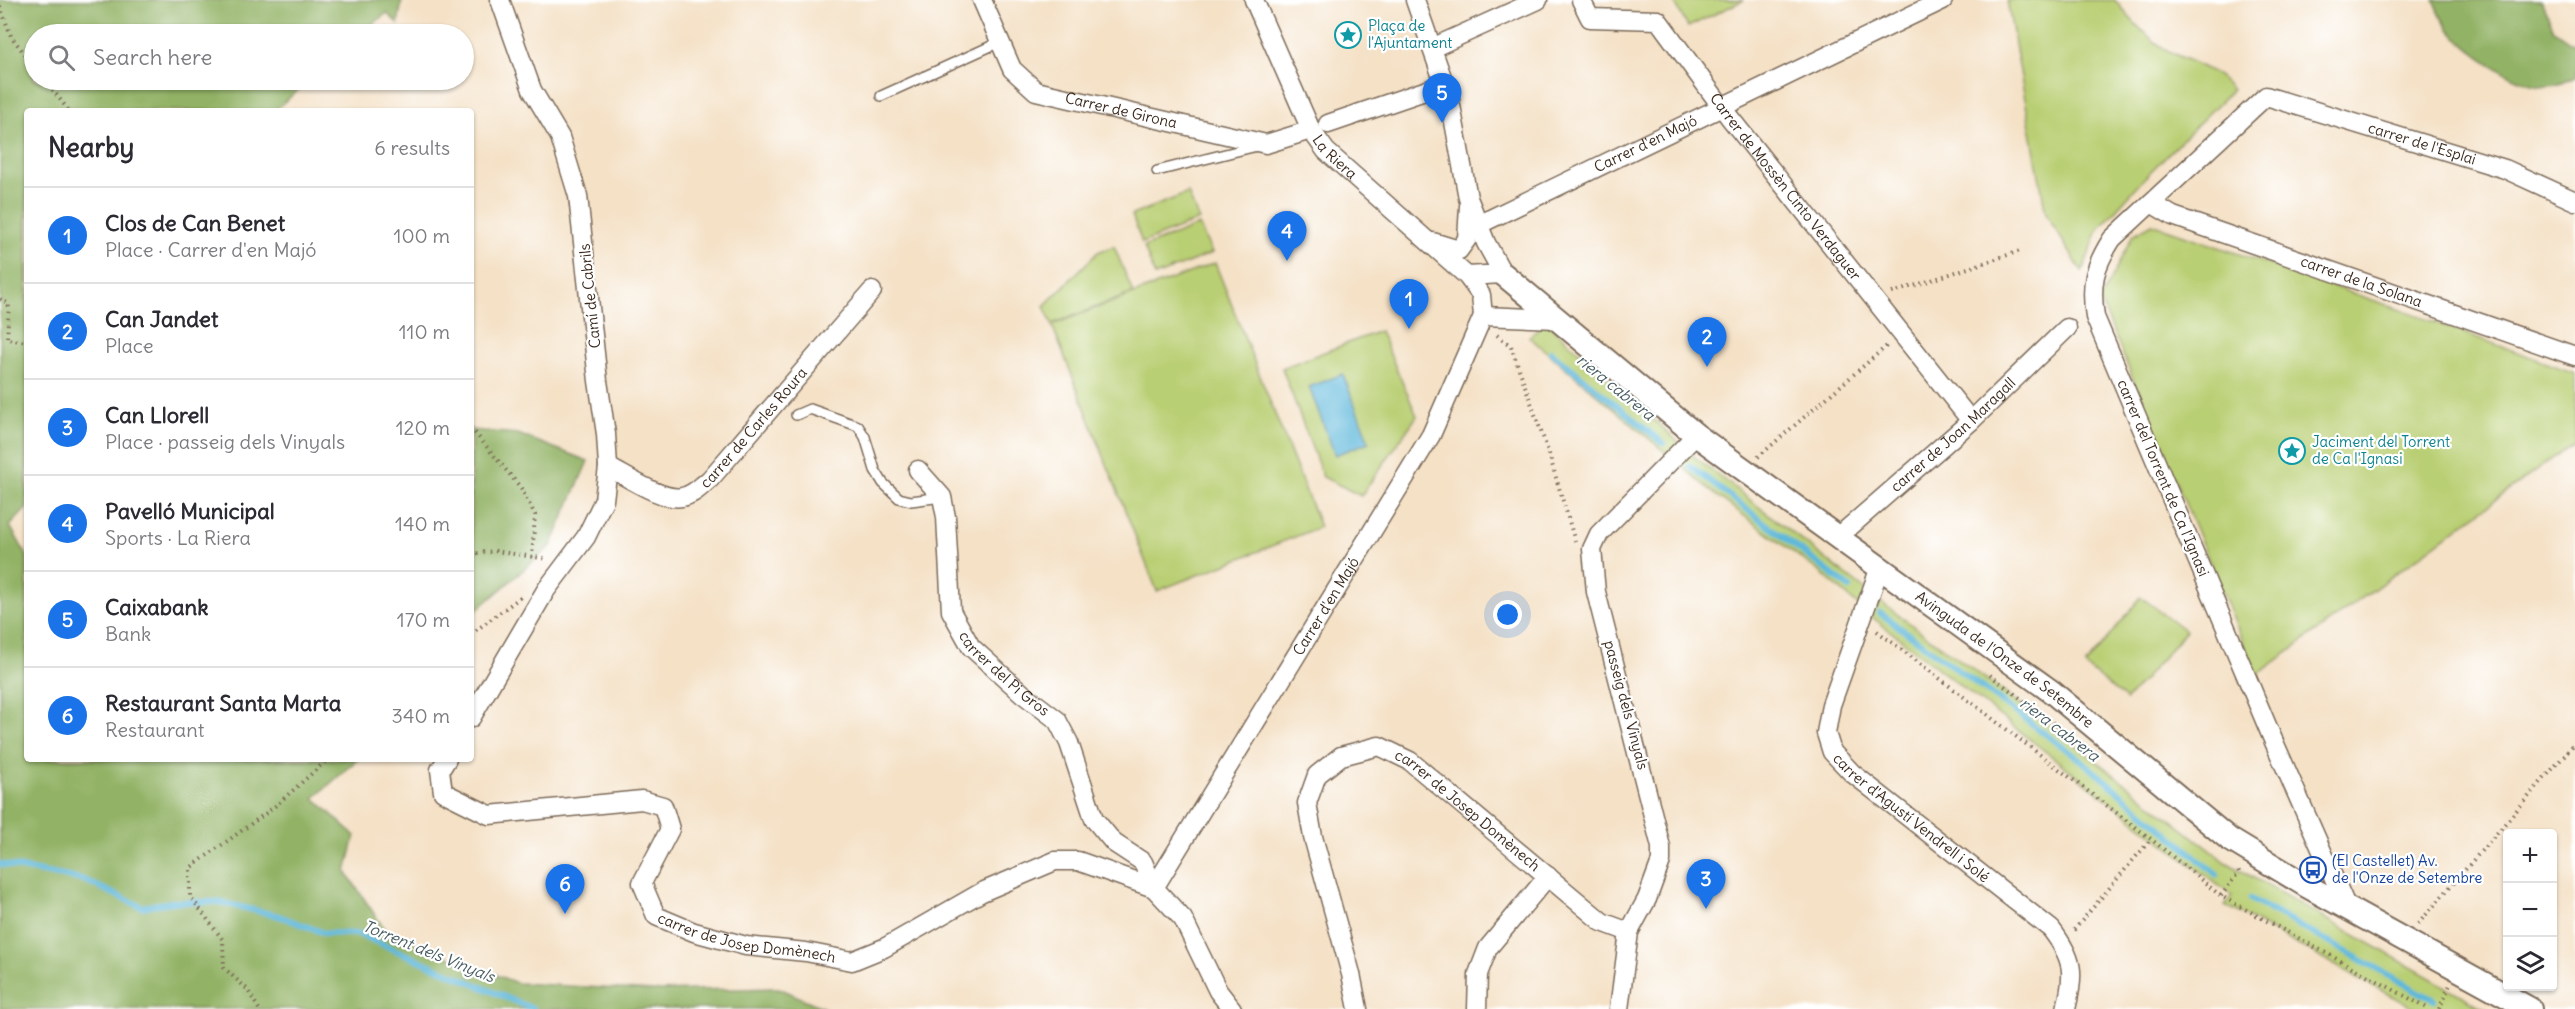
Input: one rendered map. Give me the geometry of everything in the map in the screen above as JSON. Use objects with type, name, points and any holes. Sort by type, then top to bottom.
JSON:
[{"type":"street","name":"Camí de Cabrils","points":[[500,0],[532,90],[560,137],[578,196],[606,434],[608,467],[604,500],[586,537],[546,590]]},
{"type":"street","name":"Carrer de Girona","points":[[982,0],[1012,69],[1036,91],[1266,144]]},
{"type":"street","name":"La Riera","points":[[1254,0],[1319,127],[1326,151],[1467,276],[1481,295],[1481,320]]},
{"type":"street","points":[[1415,0],[1450,100],[1468,198],[1467,239],[1459,250],[1443,247],[1416,232]]},
{"type":"street","points":[[1432,48],[1538,0]]},
{"type":"street","name":"Carrer de Mossèn Cinto Verdaguer","points":[[1581,0],[1590,18],[1658,20],[1722,108],[1971,421]]},
{"type":"street","name":"Carrer d'en Majó","points":[[1480,224],[1943,0]]},
{"type":"street","points":[[1266,144],[1445,84]]},
{"type":"street","name":"carrer de l'Esplai","points":[[2266,96],[2505,169],[2575,201]]},
{"type":"street","name":"carrer del Torrent de Ca l'Ignasi","points":[[2266,96],[2112,239],[2098,261],[2092,298],[2095,317],[2271,735],[2348,908]]},
{"type":"street","points":[[1467,276],[1503,274],[1486,243],[1468,198]]},
{"type":"street","name":"carrer de la Solana","points":[[2151,203],[2173,216],[2575,356]]},
{"type":"street","name":"Avinguda de l'Onze de Setembre","points":[[1503,274],[1557,319],[1692,440],[1744,470],[2052,692],[2229,839],[2404,940],[2459,968],[2530,1009]]},
{"type":"street","name":"carrer de Carles Roura","points":[[608,467],[664,494],[680,498],[695,492],[710,479],[872,291]]},
{"type":"street","points":[[1506,319],[1526,295]]},
{"type":"street","points":[[1481,320],[1557,319]]},
{"type":"street","name":"Carrer d'en Majó","points":[[1154,888],[1431,435],[1481,320]]},
{"type":"street","name":"carrer de Joan Maragall","points":[[1838,537],[1971,421],[2067,328]]},
{"type":"street","points":[[1592,549],[1599,534],[1692,440]]},
{"type":"street","points":[[918,470],[942,497]]},
{"type":"street","name":"carrer del Pi Gros","points":[[942,497],[946,517],[951,611],[971,646],[1023,694],[1057,720],[1069,743],[1094,819],[1114,843],[1143,862],[1154,888]]},
{"type":"street","name":"passeig dels Vinyals","points":[[1592,549],[1596,592],[1661,847],[1661,861],[1647,898],[1629,932],[1619,1009]]},
{"type":"street","name":"carrer d'Agustí Vendrell i Solé","points":[[1880,567],[1831,705],[1826,733],[1832,752],[1852,773],[2051,929],[2067,949],[2073,981],[2066,1009]]},
{"type":"street","points":[[474,713],[546,590]]},
{"type":"street","name":"carrer de Josep Domènech","points":[[1358,1009],[1351,974],[1313,837],[1307,803],[1317,775],[1341,756],[1379,746],[1410,761],[1602,922],[1629,932]]},
{"type":"street","name":"carrer de Josep Domènech","points":[[445,762],[440,770],[443,792],[489,815],[642,800],[663,806],[670,829],[642,883],[656,916],[694,932],[746,946],[806,952],[852,961],[884,948],[982,892],[1055,861],[1078,861],[1154,888],[1183,919],[1218,991],[1232,1009]]},
{"type":"street","points":[[1477,1009],[1478,974],[1488,948],[1548,876]]},
{"type":"lane","points":[[881,96],[1000,42]]},
{"type":"lane","points":[[1157,171],[1266,144]]},
{"type":"lane","points":[[796,415],[810,409],[858,426],[866,437],[875,470],[883,483],[899,498],[911,501],[942,497]]},
{"type":"path","points":[[0,6],[11,36],[24,53]]},
{"type":"path","points":[[53,90],[67,108]]},
{"type":"path","points":[[1874,299],[2023,250]]},
{"type":"path","points":[[0,299],[9,304],[7,339],[24,342]]},
{"type":"path","points":[[1481,320],[1511,346],[1549,454],[1575,542],[1592,549]]},
{"type":"path","points":[[1744,470],[1901,333]]},
{"type":"path","points":[[474,432],[521,488],[536,515],[532,557]]},
{"type":"path","points":[[474,554],[495,551],[568,561]]},
{"type":"path","points":[[474,632],[518,597],[546,590]]},
{"type":"path","points":[[1861,621],[2223,894],[2429,1009]]},
{"type":"path","points":[[2404,940],[2575,743]]},
{"type":"path","points":[[259,1009],[247,989],[224,969],[223,940],[190,896],[190,868],[273,808],[325,762]]},
{"type":"path","points":[[2062,944],[2151,839]]},
{"type":"path","points":[[2223,894],[2239,872]]},
{"type":"green space","points":[[0,0],[402,0],[398,24],[387,13],[373,24],[24,24],[24,90],[298,90],[277,108],[24,108],[24,511],[10,526],[24,551],[24,762],[355,762],[314,798],[355,836],[346,872],[387,933],[517,983],[654,991],[779,988],[826,1009],[0,1009]]},
{"type":"green space","points":[[1673,0],[1744,0],[1688,27]]},
{"type":"green space","points":[[2007,0],[2115,0],[2151,39],[2174,54],[2218,76],[2232,90],[2149,173],[2098,230],[2082,272],[2046,214]]},
{"type":"green space","points":[[2434,0],[2541,0],[2554,30],[2575,45],[2575,77],[2556,85],[2544,86],[2532,84],[2506,73],[2479,57],[2457,38],[2444,22]]},
{"type":"green space","points":[[1188,193],[1199,220],[1142,243],[1132,215]]},
{"type":"green space","points":[[2152,224],[2575,373],[2575,442],[2257,675],[2100,300],[2133,235]]},
{"type":"green space","points":[[1199,225],[1212,253],[1155,276],[1144,247]]},
{"type":"green space","points":[[1114,246],[1133,293],[1052,324],[1044,306],[1098,252]]},
{"type":"green space","points":[[1215,263],[1320,527],[1157,591],[1052,325]]},
{"type":"green space","points":[[1545,321],[1695,457],[1886,606],[2064,736],[2226,862],[2485,1009],[2415,1009],[2225,905],[2232,896],[1872,617],[1821,573],[1712,492],[1529,337]]},
{"type":"green space","points":[[1380,331],[1417,416],[1361,496],[1323,477],[1282,368]]},
{"type":"green space","points":[[474,430],[518,434],[588,461],[551,546],[474,612]]},
{"type":"green space","points":[[2141,597],[2186,631],[2126,700],[2085,666]]},
{"type":"water","points":[[1343,374],[1369,442],[1335,455],[1309,387]]},
{"type":"waterway","name":"riera cabrera","points":[[1551,352],[1663,443]]},
{"type":"waterway","name":"riera cabrera","points":[[1690,466],[1850,588]]},
{"type":"waterway","name":"riera cabrera","points":[[1880,613],[2081,760],[2217,875]]},
{"type":"waterway","name":"Torrent dels Vinyals","points":[[0,864],[84,880],[142,907],[172,902],[219,902],[279,916],[324,933],[358,934],[533,1009]]},
{"type":"waterway","name":"riera cabrera","points":[[2250,899],[2434,1000]]},
{"type":"place","name":"Plaça de l'Ajuntament","points":[[1348,35]]},
{"type":"place","name":"Caixabank","points":[[1442,123]]},
{"type":"place","name":"Pavelló Municipal","points":[[1287,261]]},
{"type":"place","name":"Clos de Can Benet","points":[[1409,329]]},
{"type":"place","name":"Can Jandet","points":[[1707,367]]},
{"type":"place","name":"Jaciment del Torrent de Ca l'Ignasi","points":[[2292,451]]},
{"type":"place","name":"(El Castellet) Av. de l'Onze de Setembre","points":[[2313,870]]},
{"type":"place","name":"Can Llorell","points":[[1706,909]]},
{"type":"place","name":"Restaurant Santa Marta","points":[[565,914]]}]
